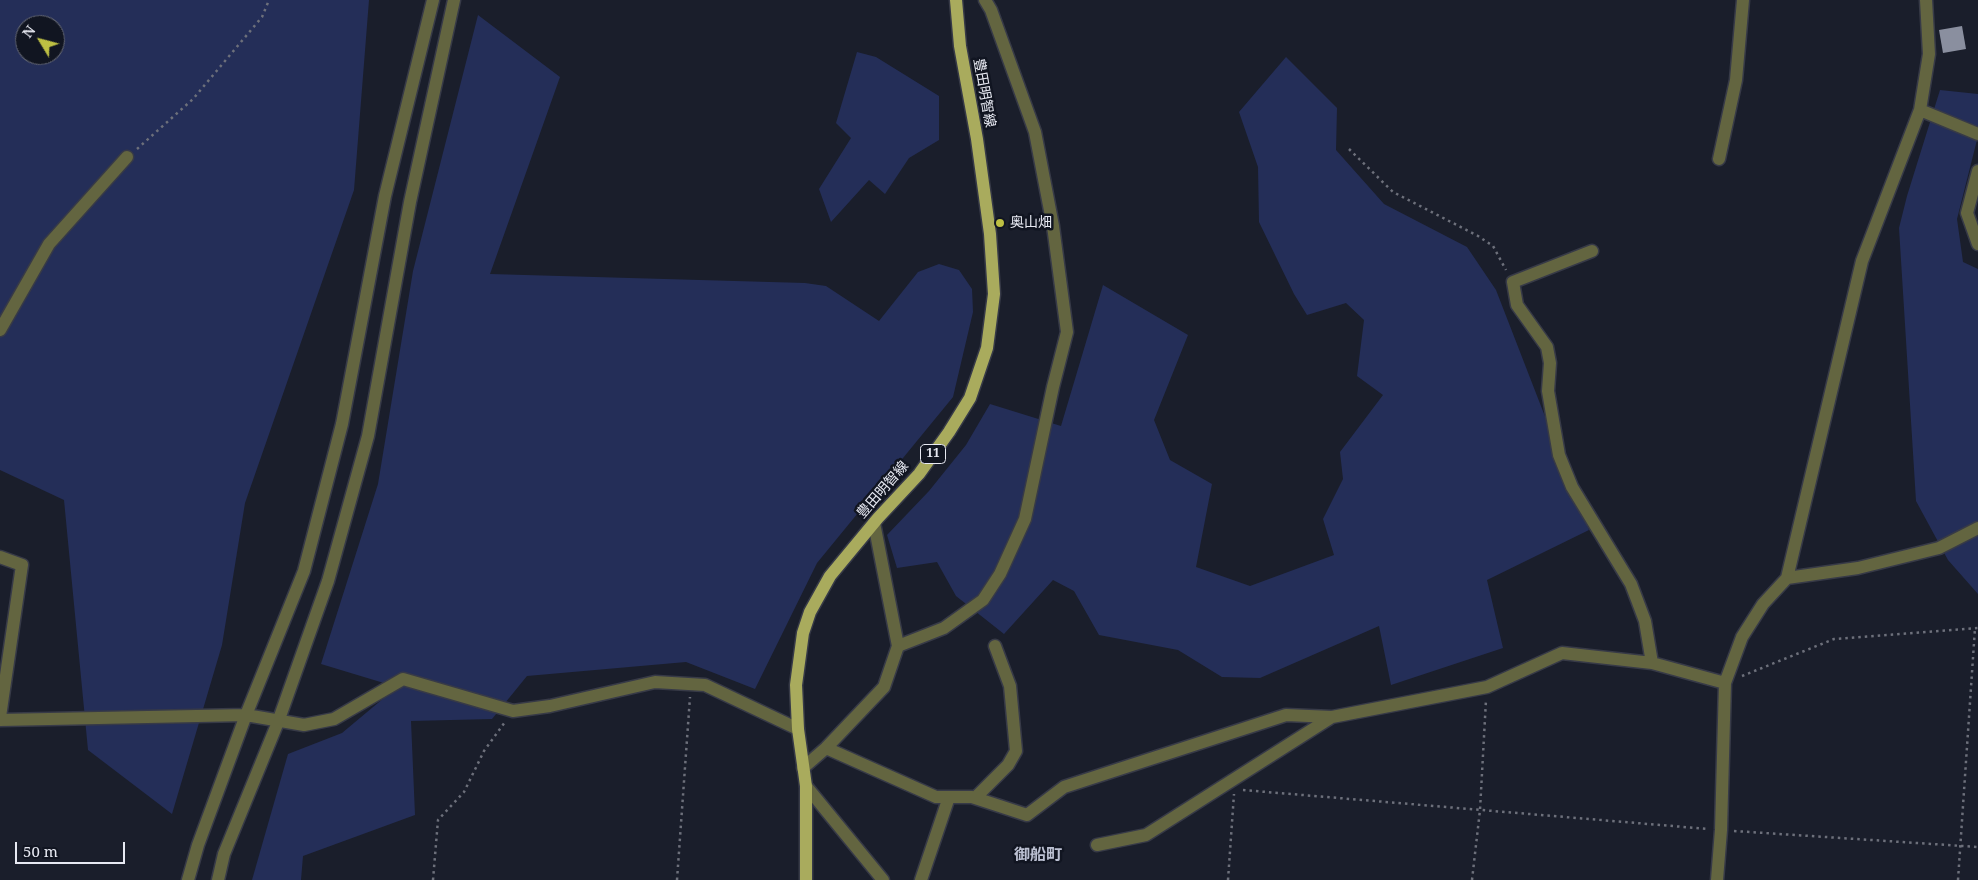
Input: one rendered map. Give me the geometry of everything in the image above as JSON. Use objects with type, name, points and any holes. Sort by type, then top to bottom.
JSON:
[{"type":"main road","name":"豊田明智線","points":[[806,880],[806,786],[798,729],[796,685],[803,633],[810,612],[830,576],[874,523],[919,474],[949,432],[970,398],[987,348],[994,294],[990,234],[977,139],[960,46],[956,0]]},
{"type":"street","points":[[188,880],[198,845],[246,715],[304,570],[342,424],[385,196],[433,0]]},
{"type":"street","points":[[218,880],[224,854],[278,722],[328,581],[368,436],[410,202],[454,0]]},
{"type":"street","points":[[898,646],[944,628],[983,600],[1000,574],[1025,519],[1053,387],[1067,332],[1053,226],[1035,132],[986,0]]},
{"type":"street","points":[[1719,159],[1736,80],[1743,0]]},
{"type":"street","points":[[1717,880],[1721,830],[1726,683],[1742,637],[1763,604],[1787,578],[1862,261],[1920,110],[1929,54],[1926,0]]},
{"type":"street","points":[[1920,110],[1978,134]]},
{"type":"street","points":[[0,330],[49,244],[127,157]]},
{"type":"street","points":[[1978,171],[1967,213],[1978,244]]},
{"type":"street","points":[[1592,251],[1513,282],[1517,305],[1547,347],[1550,363],[1548,391],[1559,455],[1572,487],[1631,584],[1645,620],[1652,663]]},
{"type":"street","points":[[803,768],[826,748],[884,687],[898,646],[874,523]]},
{"type":"street","points":[[1787,578],[1858,568],[1939,548],[1978,528]]},
{"type":"street","points":[[0,557],[22,565],[0,718],[246,715],[304,725],[334,719],[403,679],[513,711],[550,706],[654,682],[705,685],[798,729]]},
{"type":"street","points":[[975,798],[1008,765],[1016,751],[1010,686],[996,646]]},
{"type":"street","points":[[826,748],[936,797],[975,798],[1027,815],[1064,787],[1286,715],[1332,717],[1487,687],[1562,653],[1652,663],[1726,683]]},
{"type":"street","points":[[1097,846],[1146,835],[1332,717]]},
{"type":"street","points":[[806,786],[883,880]]},
{"type":"street","points":[[921,880],[950,796]]},
{"type":"path","points":[[127,157],[193,99],[262,17],[269,0]]},
{"type":"path","points":[[1350,149],[1393,192],[1478,236],[1493,246],[1513,282]]},
{"type":"path","points":[[1726,683],[1834,639],[1977,628],[1958,880]]},
{"type":"path","points":[[677,880],[691,684]]},
{"type":"path","points":[[1472,880],[1480,810],[1487,687]]},
{"type":"path","points":[[433,880],[438,820],[464,792],[484,752],[513,711]]},
{"type":"path","points":[[1228,880],[1234,789],[1721,830],[1978,847]]},
{"type":"shaded area","points":[[0,0],[369,0],[354,190],[245,503],[222,645],[172,814],[88,750],[64,500],[0,470]]},
{"type":"shaded area","points":[[478,15],[560,77],[490,274],[805,283],[826,286],[879,321],[918,272],[939,264],[959,270],[972,289],[973,312],[953,397],[817,563],[755,689],[686,662],[527,676],[492,719],[411,721],[415,815],[303,856],[301,880],[252,880],[288,754],[342,733],[397,687],[321,664],[378,484],[413,271]]},
{"type":"shaded area","points":[[857,52],[876,57],[939,96],[939,140],[909,158],[885,194],[869,180],[831,222],[819,189],[851,138],[836,123]]},
{"type":"shaded area","points":[[1286,57],[1337,108],[1336,150],[1384,204],[1467,247],[1496,290],[1589,530],[1487,580],[1503,648],[1391,685],[1379,626],[1260,678],[1222,677],[1178,650],[1099,635],[1074,591],[1053,580],[1004,634],[956,596],[937,562],[897,568],[887,535],[929,491],[966,445],[990,404],[1061,426],[1103,285],[1188,335],[1154,420],[1170,460],[1212,484],[1196,567],[1250,586],[1334,555],[1323,519],[1343,479],[1340,452],[1383,395],[1357,376],[1364,320],[1346,303],[1307,315],[1294,294],[1259,222],[1258,167],[1239,112]]},
{"type":"shaded area","points":[[1940,90],[1978,94],[1978,136],[1957,219],[1963,262],[1978,269],[1978,594],[1948,560],[1916,501],[1899,228]]},
{"type":"building","points":[[1962,26],[1966,49],[1943,53],[1939,30]]},
{"type":"place","name":"奥山畑","points":[[1000,223]]},
{"type":"district","name":"御船町","points":[[1038,855]]}]
